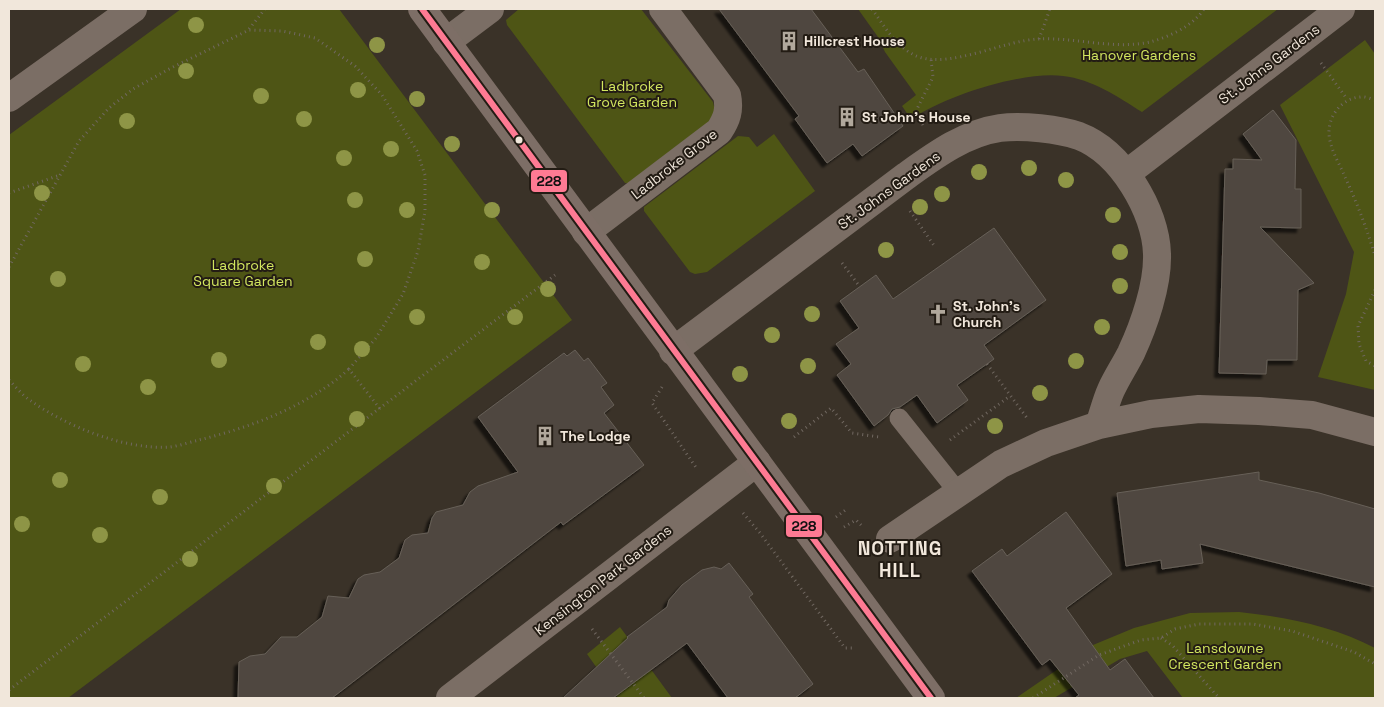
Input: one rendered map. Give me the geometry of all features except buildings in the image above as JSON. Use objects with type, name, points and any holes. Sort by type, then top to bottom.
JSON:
[{"type":"main road","points":[[422,9],[931,698]]},
{"type":"street","points":[[9,98],[133,9]]},
{"type":"street","points":[[446,42],[490,9]]},
{"type":"street","name":"Ladbroke Grove","points":[[586,232],[719,131],[727,119],[729,105],[727,96],[663,9]]},
{"type":"street","name":"St. Johns Gardens","points":[[1126,174],[1341,9]]},
{"type":"street","name":"St. Johns Gardens","points":[[674,351],[942,151],[969,137],[1000,128],[1036,129],[1080,136],[1104,151],[1126,174],[1142,201],[1153,228],[1157,255],[1153,287],[1144,321],[1131,352],[1111,390],[1099,425]]},
{"type":"street","points":[[890,539],[1001,464],[1046,442],[1099,425],[1150,414],[1200,409],[1312,415],[1375,432]]},
{"type":"street","name":"Kensington Park Gardens","points":[[450,698],[757,462]]},
{"type":"lane","points":[[899,418],[958,492]]},
{"type":"path","points":[[9,267],[79,141],[109,108],[133,89],[249,30],[265,9]]},
{"type":"path","points":[[872,9],[897,43],[918,57],[931,59],[954,57],[1039,39],[1119,44],[1150,42],[1177,32],[1199,17],[1204,9]]},
{"type":"path","points":[[1039,39],[1050,9]]},
{"type":"path","points":[[9,380],[30,401],[66,422],[105,437],[143,446],[171,447],[219,435],[256,422],[301,402],[334,383],[350,369],[376,338],[403,294],[418,251],[425,211],[424,175],[417,151],[382,95],[355,66],[315,38],[282,31],[249,30]]},
{"type":"path","points":[[1302,39],[1347,99]]},
{"type":"path","points":[[931,59],[933,77],[916,111],[921,123],[942,151]]},
{"type":"path","points":[[1375,100],[1362,96],[1347,99],[1336,111],[1330,122],[1329,133],[1334,152],[1358,207],[1375,256]]},
{"type":"path","points":[[9,192],[60,175]]},
{"type":"path","points":[[893,186],[935,247]]},
{"type":"path","points":[[848,270],[860,287]]},
{"type":"path","points":[[9,690],[555,274]]},
{"type":"path","points":[[1375,290],[1358,326],[1359,344],[1366,361],[1375,366]]},
{"type":"path","points":[[987,364],[1046,442]]},
{"type":"path","points":[[350,369],[380,409]]},
{"type":"path","points":[[652,403],[697,470],[748,517],[845,648]]},
{"type":"path","points":[[834,518],[847,509]]},
{"type":"path","points":[[841,529],[856,520],[861,525]]},
{"type":"path","points":[[777,557],[784,552]]},
{"type":"path","points":[[785,568],[791,563]]},
{"type":"path","points":[[573,604],[644,698]]},
{"type":"path","points":[[1034,698],[1099,655],[1141,640],[1161,638],[1175,629],[1199,624],[1253,624],[1292,631],[1354,652],[1375,664]]},
{"type":"path","points":[[1161,638],[1173,646],[1219,698]]},
{"type":"green space","name":"Ladbroke Square Garden","points":[[181,9],[339,9],[572,320],[68,698],[9,698],[9,135]]},
{"type":"green space","name":"Ladbroke Grove Garden","points":[[519,9],[641,9],[713,102],[715,111],[711,120],[628,183],[625,183],[507,25],[506,20]]},
{"type":"green space","name":"Hanover Gardens","points":[[858,9],[1278,9],[1142,112],[1124,100],[1084,81],[1063,76],[1046,75],[1026,77],[984,87],[944,102],[911,119],[902,106],[916,95],[885,52],[878,37]]},
{"type":"green space","points":[[1365,40],[1375,54],[1375,390],[1318,377],[1346,294],[1354,252],[1280,105]]},
{"type":"green space","points":[[774,134],[815,191],[707,272],[695,274],[690,272],[644,211],[644,207],[738,136],[749,137],[757,147]]},
{"type":"green space","name":"Lansdowne Crescent Garden","points":[[1239,612],[1326,628],[1375,648],[1375,698],[1183,698],[1147,651],[1120,659],[1054,698],[1016,698],[1093,645],[1134,628],[1190,613]]},
{"type":"green space","points":[[620,627],[672,698],[618,698],[587,654]]},
{"type":"transit line","name":"228","points":[[422,9],[931,698]]},
{"type":"place","name":"Hillcrest House","points":[[789,41]]},
{"type":"place","name":"St John's House","points":[[847,117]]},
{"type":"place","name":"St. John's Church","points":[[938,314]]},
{"type":"place","name":"The Lodge","points":[[545,436]]},
{"type":"district","name":"NOTTING HILL","points":[[900,559]]}]
